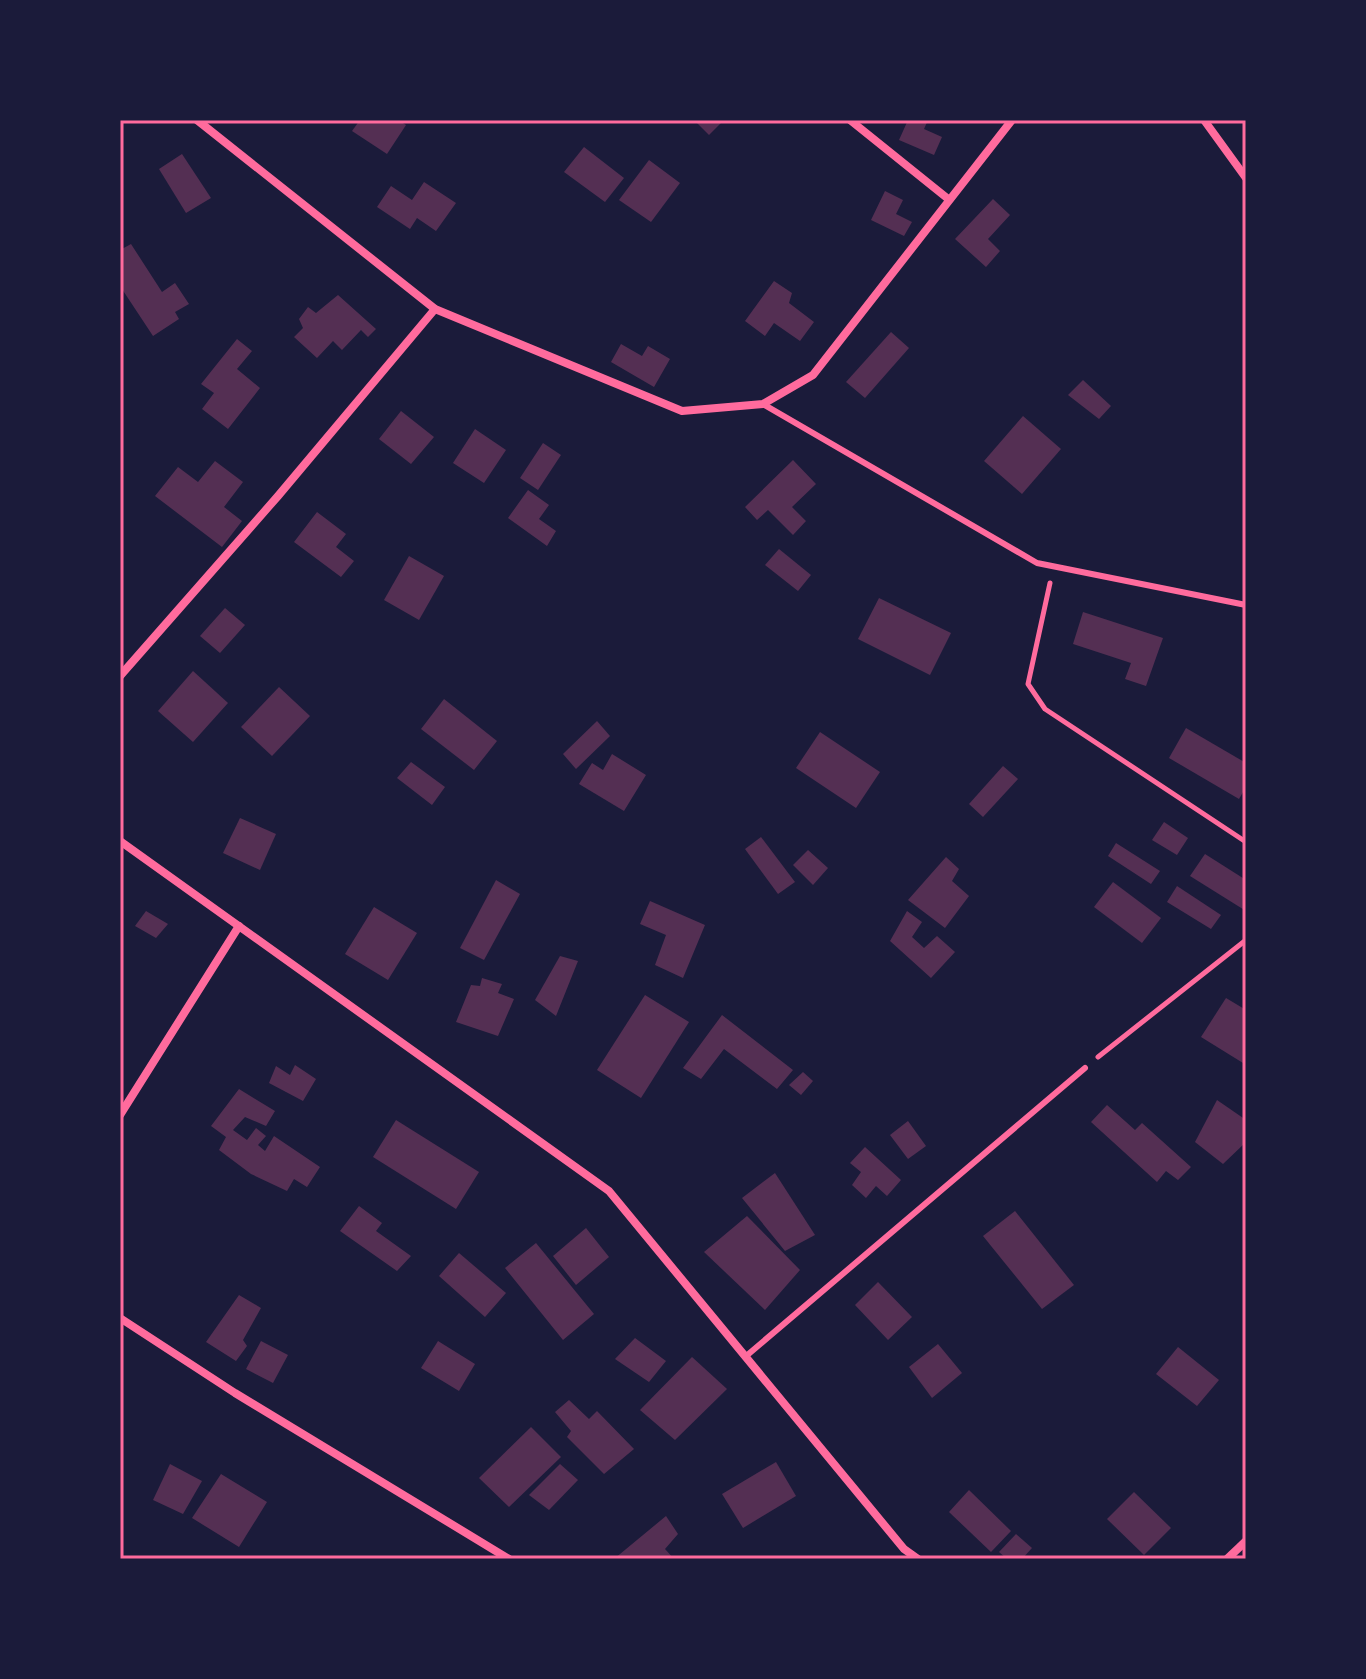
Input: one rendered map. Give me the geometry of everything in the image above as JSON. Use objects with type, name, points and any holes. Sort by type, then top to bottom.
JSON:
[{"type":"street","points":[[197,120],[435,309],[682,411],[763,404],[813,375],[947,198],[1012,120]]},
{"type":"street","points":[[850,120],[947,198]]},
{"type":"street","points":[[1204,120],[1246,178]]},
{"type":"street","points":[[120,676],[278,496],[435,309]]},
{"type":"street","points":[[120,841],[609,1191],[904,1549],[918,1559]]},
{"type":"street","points":[[120,1115],[239,926]]},
{"type":"street","points":[[120,1318],[235,1393],[509,1559]]},
{"type":"street","points":[[1227,1559],[1246,1541]]},
{"type":"lane","points":[[763,404],[1037,563],[1246,605]]},
{"type":"lane","points":[[745,1357],[1085,1068]]},
{"type":"path","points":[[1056,567],[1045,599],[1028,684],[1045,709],[1246,842]]},
{"type":"path","points":[[1085,1068],[1246,940]]},
{"type":"building","points":[[360,120],[398,120],[406,125],[387,154],[352,131]]},
{"type":"building","points":[[694,120],[724,120],[709,135]]},
{"type":"building","points":[[908,120],[928,120],[924,129],[942,137],[934,155],[899,140]]},
{"type":"building","points":[[584,147],[624,178],[605,202],[564,172]]},
{"type":"building","points":[[182,154],[211,198],[186,213],[159,169]]},
{"type":"building","points":[[649,160],[680,183],[651,222],[619,200]]},
{"type":"building","points":[[424,182],[456,203],[436,231],[417,218],[410,229],[377,207],[391,186],[412,200]]},
{"type":"building","points":[[885,191],[903,200],[896,214],[912,222],[904,236],[871,220]]},
{"type":"building","points":[[993,199],[1010,215],[988,239],[1000,251],[986,267],[955,239]]},
{"type":"building","points":[[131,244],[162,292],[175,283],[189,304],[175,312],[179,319],[153,336],[120,286],[120,250]]},
{"type":"building","points":[[774,281],[792,293],[789,303],[814,322],[800,341],[774,323],[765,336],[745,321]]},
{"type":"building","points":[[338,295],[376,329],[368,337],[361,330],[342,350],[333,341],[317,358],[294,337],[303,328],[299,319],[308,307],[316,313]]},
{"type":"building","points":[[891,332],[909,348],[865,398],[846,382]]},
{"type":"building","points":[[237,339],[252,351],[237,369],[260,388],[228,429],[202,409],[214,393],[201,384]]},
{"type":"building","points":[[621,344],[642,356],[648,346],[670,359],[654,387],[611,362]]},
{"type":"building","points":[[1083,380],[1111,406],[1099,419],[1068,395]]},
{"type":"building","points":[[401,411],[434,437],[411,464],[379,439]]},
{"type":"building","points":[[1023,416],[1061,449],[1022,494],[984,461]]},
{"type":"building","points":[[475,429],[506,450],[484,483],[453,463]]},
{"type":"building","points":[[543,443],[561,455],[538,490],[520,478]]},
{"type":"building","points":[[793,460],[816,484],[792,507],[806,521],[793,535],[768,510],[757,520],[745,507]]},
{"type":"building","points":[[215,461],[243,482],[224,507],[242,521],[222,547],[155,496],[178,467],[198,482]]},
{"type":"building","points":[[528,490],[549,505],[539,519],[556,531],[547,546],[508,518]]},
{"type":"building","points":[[317,512],[346,534],[336,547],[354,561],[341,577],[294,542]]},
{"type":"building","points":[[779,549],[811,575],[798,591],[765,565]]},
{"type":"building","points":[[409,556],[444,576],[419,620],[384,600]]},
{"type":"building","points":[[879,598],[951,633],[930,675],[858,639]]},
{"type":"building","points":[[225,608],[245,625],[220,653],[200,636]]},
{"type":"building","points":[[1083,612],[1163,638],[1146,686],[1125,679],[1131,663],[1073,644]]},
{"type":"building","points":[[193,671],[228,703],[193,742],[158,711]]},
{"type":"building","points":[[279,687],[310,716],[272,756],[241,727]]},
{"type":"building","points":[[444,699],[497,741],[474,770],[421,729]]},
{"type":"building","points":[[597,721],[610,736],[576,769],[563,754]]},
{"type":"building","points":[[1186,728],[1246,763],[1246,787],[1239,799],[1169,758]]},
{"type":"building","points":[[820,732],[880,772],[856,808],[796,768]]},
{"type":"building","points":[[612,754],[646,775],[624,811],[579,784],[592,763],[603,770]]},
{"type":"building","points":[[411,762],[445,787],[432,805],[397,778]]},
{"type":"building","points":[[1003,766],[1018,779],[983,817],[969,804]]},
{"type":"building","points":[[240,818],[276,834],[260,870],[223,853]]},
{"type":"building","points":[[1164,822],[1188,838],[1177,855],[1152,840]]},
{"type":"building","points":[[761,837],[795,882],[778,894],[745,849]]},
{"type":"building","points":[[1116,843],[1160,871],[1151,884],[1108,856]]},
{"type":"building","points":[[808,850],[828,868],[813,885],[793,865]]},
{"type":"building","points":[[1205,854],[1246,880],[1246,911],[1190,876]]},
{"type":"building","points":[[946,857],[959,869],[952,881],[969,896],[945,928],[908,900]]},
{"type":"building","points":[[496,880],[520,894],[484,960],[460,948]]},
{"type":"building","points":[[1113,882],[1161,918],[1142,943],[1094,907]]},
{"type":"building","points":[[1177,886],[1221,915],[1211,929],[1167,902]]},
{"type":"building","points":[[650,901],[705,925],[683,978],[655,965],[666,935],[640,924]]},
{"type":"building","points":[[374,907],[417,933],[388,980],[345,954]]},
{"type":"building","points":[[146,911],[168,924],[156,938],[135,926]]},
{"type":"building","points":[[907,911],[922,922],[912,937],[924,948],[937,936],[955,952],[931,978],[890,941]]},
{"type":"building","points":[[560,956],[578,961],[556,1016],[535,1000]]},
{"type":"building","points":[[482,978],[502,984],[498,993],[514,999],[498,1036],[456,1022],[471,985],[480,986]]},
{"type":"building","points":[[645,995],[689,1022],[641,1098],[597,1070]]},
{"type":"building","points":[[1226,998],[1246,1010],[1243,1063],[1201,1037]]},
{"type":"building","points":[[722,1015],[793,1070],[777,1089],[724,1049],[701,1079],[683,1068]]},
{"type":"building","points":[[295,1065],[316,1079],[303,1101],[269,1083],[276,1066],[290,1075]]},
{"type":"building","points":[[803,1072],[813,1081],[801,1095],[789,1085]]},
{"type":"building","points":[[239,1089],[275,1111],[266,1126],[245,1117],[233,1130],[247,1140],[256,1128],[266,1136],[258,1145],[265,1151],[274,1136],[320,1167],[307,1187],[294,1179],[287,1191],[251,1174],[219,1150],[226,1137],[211,1126]]},
{"type":"building","points":[[1217,1100],[1246,1120],[1246,1142],[1223,1164],[1195,1142]]},
{"type":"building","points":[[1107,1105],[1135,1130],[1142,1123],[1191,1167],[1178,1180],[1166,1171],[1157,1182],[1091,1122]]},
{"type":"building","points":[[396,1120],[479,1172],[456,1209],[373,1157]]},
{"type":"building","points":[[908,1121],[926,1146],[908,1159],[890,1135]]},
{"type":"building","points":[[865,1147],[901,1180],[887,1196],[876,1186],[866,1198],[852,1185],[861,1172],[850,1163]]},
{"type":"building","points":[[775,1173],[815,1235],[785,1251],[742,1198]]},
{"type":"building","points":[[359,1206],[382,1223],[376,1231],[411,1256],[397,1271],[340,1231]]},
{"type":"building","points":[[1015,1211],[1074,1285],[1042,1309],[983,1236]]},
{"type":"building","points":[[747,1216],[800,1270],[765,1310],[704,1252]]},
{"type":"building","points":[[586,1228],[609,1257],[576,1285],[553,1256]]},
{"type":"building","points":[[536,1243],[594,1314],[563,1340],[505,1268]]},
{"type":"building","points":[[459,1253],[506,1293],[485,1317],[439,1276]]},
{"type":"building","points":[[878,1282],[912,1317],[888,1340],[855,1305]]},
{"type":"building","points":[[239,1295],[261,1308],[243,1340],[247,1346],[236,1361],[206,1342]]},
{"type":"building","points":[[635,1338],[666,1361],[649,1382],[615,1359]]},
{"type":"building","points":[[261,1341],[288,1355],[273,1383],[246,1369]]},
{"type":"building","points":[[438,1341],[475,1364],[459,1391],[421,1368]]},
{"type":"building","points":[[938,1344],[962,1373],[932,1398],[909,1367]]},
{"type":"building","points":[[1178,1347],[1219,1380],[1197,1406],[1156,1374]]},
{"type":"building","points":[[692,1357],[727,1389],[675,1440],[640,1410]]},
{"type":"building","points":[[569,1400],[589,1419],[597,1411],[634,1449],[604,1474],[567,1437],[571,1431],[555,1412]]},
{"type":"building","points":[[531,1427],[561,1457],[509,1507],[479,1478]]},
{"type":"building","points":[[776,1462],[796,1496],[743,1528],[722,1494]]},
{"type":"building","points":[[170,1464],[202,1481],[183,1514],[153,1500]]},
{"type":"building","points":[[560,1464],[578,1480],[549,1510],[529,1495]]},
{"type":"building","points":[[221,1474],[267,1502],[239,1547],[192,1518]]},
{"type":"building","points":[[969,1490],[1011,1531],[991,1552],[949,1512]]},
{"type":"building","points":[[1134,1492],[1171,1528],[1144,1555],[1107,1519]]},
{"type":"building","points":[[666,1516],[678,1534],[665,1549],[674,1559],[614,1559]]},
{"type":"building","points":[[1016,1534],[1032,1548],[1022,1559],[1007,1559],[999,1552]]}]
